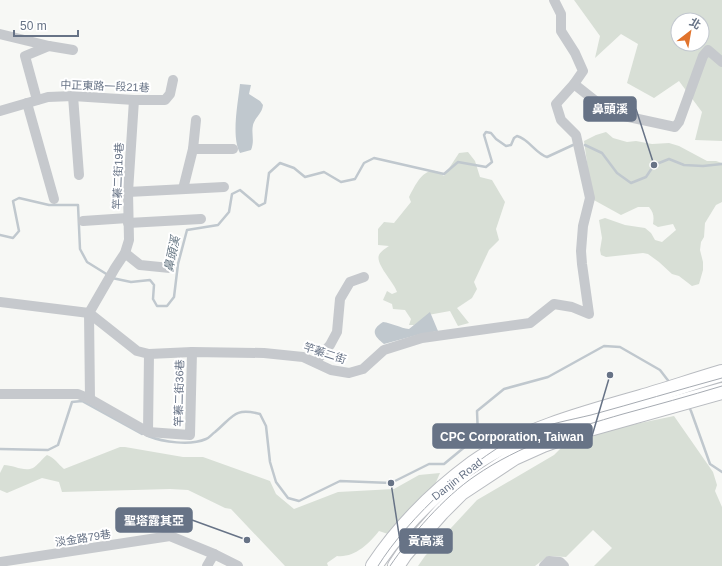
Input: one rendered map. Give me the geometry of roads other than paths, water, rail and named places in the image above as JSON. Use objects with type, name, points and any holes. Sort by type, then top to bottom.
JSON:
[{"type":"main road","name":"Danjin Road","points":[[374,566],[399,534],[428,502],[474,464],[505,446],[542,430],[595,411],[722,373]]},
{"type":"main road","name":"Danjin Road","points":[[396,566],[404,554],[435,518],[461,492],[514,457],[543,444],[582,430],[722,391]]},
{"type":"street","points":[[554,0],[561,14],[561,31],[575,52],[584,71],[574,84],[603,107],[615,114],[675,127],[679,122],[703,56],[708,50],[722,62]]},
{"type":"street","points":[[0,34],[49,46],[74,50]]},
{"type":"street","points":[[37,100],[25,56],[49,46]]},
{"type":"street","name":"中正東路一段21巷","points":[[0,111],[48,97],[73,96],[134,100],[164,100],[170,94],[173,80]]},
{"type":"street","name":"竿蓁二街","points":[[89,313],[137,351],[149,354],[192,352],[264,353],[303,357],[331,370],[349,373],[363,369],[384,350],[422,338],[530,323],[554,304],[572,307],[589,314],[581,251],[583,226],[590,198],[576,136],[561,120],[556,104],[574,84]]},
{"type":"street","points":[[73,96],[79,175]]},
{"type":"street","name":"竿蓁二街19巷","points":[[89,313],[125,253],[129,240],[128,192],[134,100]]},
{"type":"street","points":[[27,103],[54,199]]},
{"type":"street","points":[[183,189],[193,149],[196,120]]},
{"type":"street","points":[[193,149],[233,149]]},
{"type":"street","points":[[128,192],[224,187]]},
{"type":"street","points":[[83,221],[201,219]]},
{"type":"street","points":[[125,253],[140,265],[170,268]]},
{"type":"street","points":[[315,362],[330,345],[336,332],[340,300],[350,282],[364,277]]},
{"type":"street","points":[[0,302],[89,313],[90,399]]},
{"type":"street","name":"竿蓁二街36巷","points":[[148,432],[190,435],[192,352]]},
{"type":"street","points":[[0,394],[78,394],[90,399],[148,432],[149,354]]},
{"type":"street","name":"淡金路79巷","points":[[0,562],[170,536],[214,554],[238,566]]},
{"type":"street","points":[[207,566],[214,554]]},
{"type":"street","points":[[41,566],[45,556]]},
{"type":"street","points":[[544,566],[548,561],[560,562],[564,566]]},
{"type":"waterway","name":"鼻頭溪","points":[[112,278],[131,282],[150,280],[154,285],[153,299],[157,306],[167,306],[174,297],[178,264],[187,230],[218,225],[229,212],[232,194],[240,190],[259,206],[265,203],[269,173],[280,163],[294,168],[305,177],[324,172],[341,182],[355,179],[364,163],[374,158],[444,174],[458,162],[486,167],[492,162],[484,135],[486,132],[491,133],[496,139],[506,146],[511,145],[514,138],[517,136],[525,140],[547,157],[573,145]]},
{"type":"waterway","name":"鼻頭溪","points":[[585,145],[602,153],[617,173],[631,183],[646,177],[654,165],[669,159],[684,165],[703,166],[722,164]]},
{"type":"waterway","name":"鼻頭溪","points":[[0,235],[13,238],[19,231],[13,201],[19,198],[49,205],[78,205],[80,249],[87,262],[108,275]]},
{"type":"waterway","points":[[148,436],[161,440],[185,443],[200,441],[208,438],[234,415],[245,412],[260,414],[266,426],[270,462],[276,482],[288,498],[299,501],[340,481],[391,483],[429,464],[444,464],[478,436],[477,411],[504,389],[548,377],[604,346],[620,347],[660,370],[670,383]]},
{"type":"waterway","points":[[0,449],[48,450],[58,445],[72,402],[82,401],[142,434]]},
{"type":"waterway","points":[[689,407],[710,464],[722,472]]},
{"type":"tram line","points":[[378,566],[406,528],[424,509],[465,472],[507,442],[527,432],[559,422],[591,415],[722,378]]},
{"type":"tram line","points":[[390,566],[418,529],[440,506],[475,476],[510,455],[565,432],[722,386]]},
{"type":"place","name":"鼻頭溪","points":[[654,165]]},
{"type":"place","name":"CPC Corporation, Taiwan","points":[[610,375]]},
{"type":"place","name":"黃高溪","points":[[391,483]]},
{"type":"place","name":"聖塔露其亞","points":[[247,540]]}]
